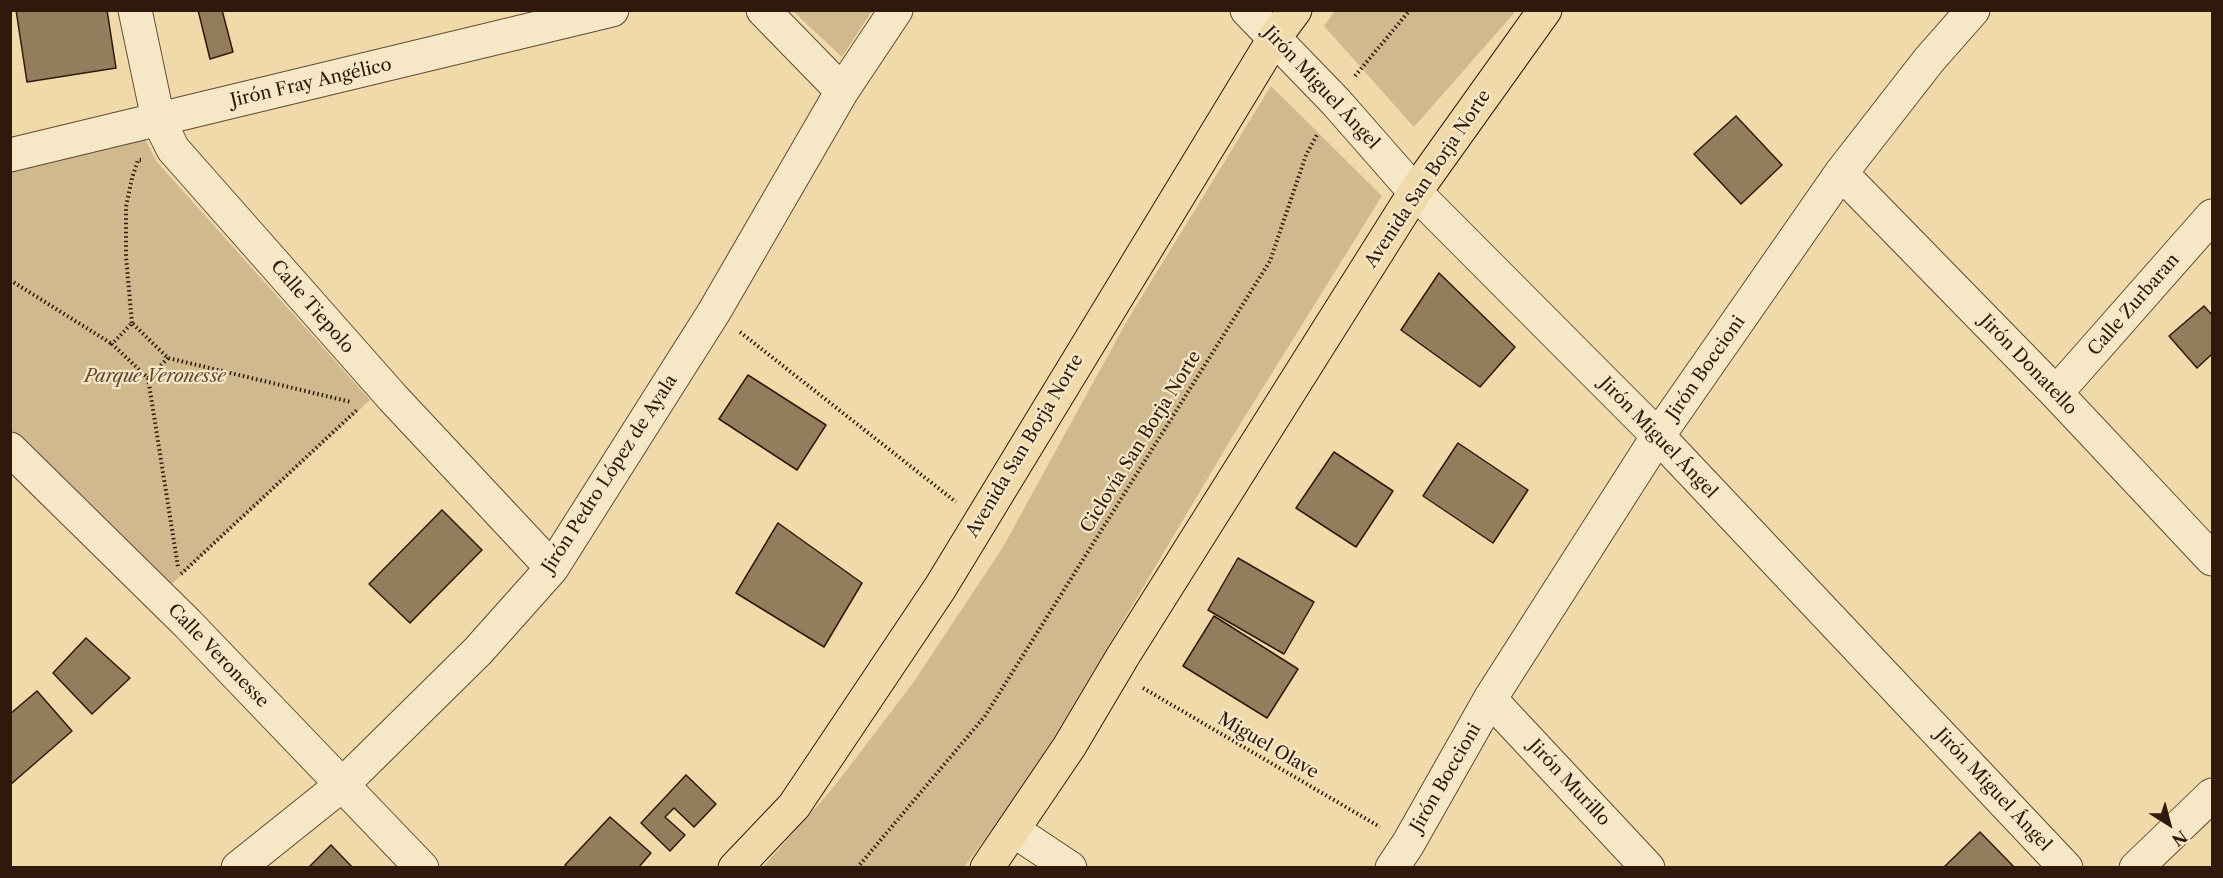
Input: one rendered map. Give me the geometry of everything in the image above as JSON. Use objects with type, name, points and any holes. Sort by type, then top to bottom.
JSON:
[{"type":"main road","name":"Avenida San Borja Norte","points":[[735,867],[794,806],[939,588],[1275,37],[1295,10]]},
{"type":"main road","name":"Avenida San Borja Norte","points":[[987,867],[1069,747],[1114,671],[1415,192],[1545,10]]},
{"type":"street","name":"Calle Tiepolo","points":[[135,10],[158,119],[173,149],[393,398],[552,568]]},
{"type":"street","name":"Jirón Fray Angélico","points":[[10,155],[612,10]]},
{"type":"street","points":[[763,10],[842,91]]},
{"type":"street","name":"Jirón Pedro López de Ayala","points":[[238,867],[343,784],[478,651],[552,568],[714,312],[842,91],[896,10]]},
{"type":"street","name":"Jirón Miguel Ángel","points":[[1247,10],[1336,102],[1415,192],[1658,436],[2066,867]]},
{"type":"street","name":"Jirón Boccioni","points":[[1400,856],[1490,699],[1658,436],[1841,173],[1929,60],[1973,10]]},
{"type":"street","name":"Jirón Donatello","points":[[1841,173],[2056,393],[2212,559]]},
{"type":"street","name":"Calle Zurbaran","points":[[2056,393],[2212,216]]},
{"type":"street","name":"Calle Veronesse","points":[[10,449],[187,623],[422,867]]},
{"type":"street","name":"Jirón Murillo","points":[[1490,699],[1648,867]]},
{"type":"street","points":[[2136,867],[2212,795]]},
{"type":"street","points":[[1013,830],[1070,867]]},
{"type":"path","name":"Ciclovía San Borja Norte","points":[[857,867],[985,716],[1270,261],[1306,154],[1336,102],[1410,10]]},
{"type":"path","points":[[10,280],[112,344],[148,378],[179,576],[363,405],[168,357],[132,323],[126,257],[126,207],[132,178],[138,160],[173,149]]},
{"type":"path","points":[[714,312],[980,521]]},
{"type":"path","points":[[112,344],[132,323]]},
{"type":"path","points":[[148,378],[168,357]]},
{"type":"path","name":"Miguel Olave","points":[[1114,671],[1400,856]]},
{"type":"green space","points":[[793,11],[872,11],[842,57]]},
{"type":"green space","points":[[1335,11],[1516,11],[1414,127],[1324,26]]},
{"type":"green space","points":[[1271,86],[1382,196],[1231,439],[1023,790],[964,867],[762,868],[833,788],[913,683],[1003,547],[1128,319]]},
{"type":"green space","name":"Parque Veronesse","points":[[144,137],[157,162],[370,400],[162,593],[11,434],[10,170]]},
{"type":"building","points":[[16,10],[107,10],[116,68],[27,82]]},
{"type":"building","points":[[198,10],[222,10],[233,52],[210,59]]},
{"type":"building","points":[[1736,116],[1782,165],[1741,204],[1694,154]]},
{"type":"building","points":[[1439,273],[1515,347],[1480,387],[1401,330]]},
{"type":"building","points":[[2204,306],[2212,315],[2212,354],[2197,368],[2169,336]]},
{"type":"building","points":[[748,375],[826,425],[797,470],[719,419]]},
{"type":"building","points":[[1458,443],[1528,490],[1493,543],[1423,496]]},
{"type":"building","points":[[1334,452],[1393,491],[1356,547],[1296,508]]},
{"type":"building","points":[[442,510],[482,550],[410,623],[369,584]]},
{"type":"building","points":[[778,523],[862,583],[824,647],[736,593]]},
{"type":"building","points":[[1238,558],[1314,602],[1284,654],[1208,610]]},
{"type":"building","points":[[1214,616],[1298,669],[1267,718],[1183,666]]},
{"type":"building","points":[[86,638],[130,678],[92,714],[53,673]]},
{"type":"building","points":[[37,691],[72,731],[10,785],[10,714]]},
{"type":"building","points":[[686,775],[716,804],[694,827],[674,808],[665,817],[685,835],[670,851],[641,823]]},
{"type":"building","points":[[610,817],[651,853],[638,868],[568,868],[565,865]]},
{"type":"building","points":[[1980,832],[2015,868],[1943,868]]},
{"type":"building","points":[[331,845],[353,868],[308,868]]}]
